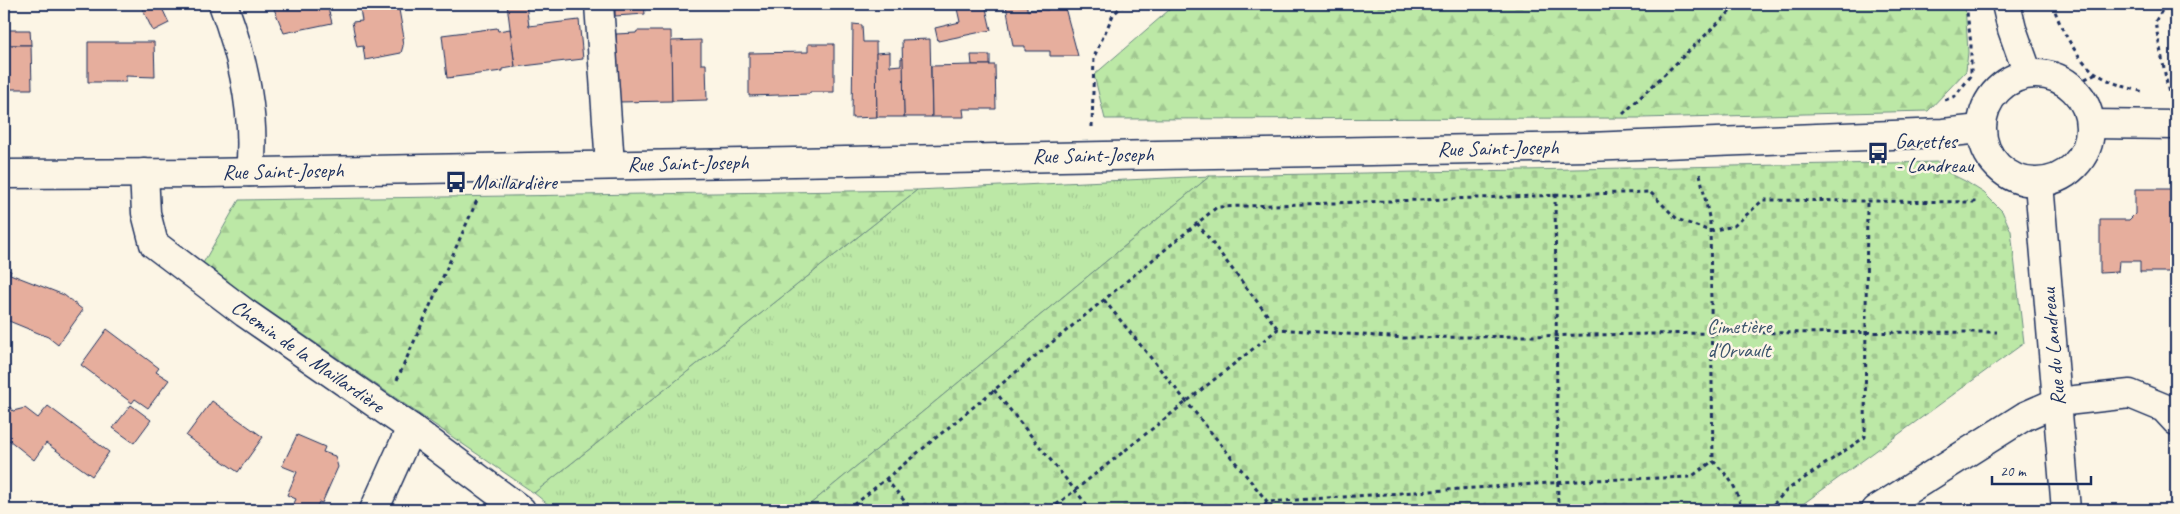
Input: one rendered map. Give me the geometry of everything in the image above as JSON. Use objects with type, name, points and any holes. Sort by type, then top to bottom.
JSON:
[{"type":"main road","points":[[223,4],[236,39],[249,102],[252,148],[250,172]]},
{"type":"main road","points":[[599,4],[610,164]]},
{"type":"main road","points":[[2006,4],[2012,29],[2028,74]]},
{"type":"main road","points":[[2028,74],[2054,77],[2071,87],[2086,104],[2091,124],[2088,147],[2078,164],[2058,177],[2039,183],[2018,180],[1999,168],[1986,149],[1980,129],[1983,110],[1994,92],[2014,78],[2028,74]]},
{"type":"main road","points":[[2091,124],[2176,124]]},
{"type":"main road","name":"Rue Saint-Joseph","points":[[4,174],[206,173],[1588,147],[1943,133],[1980,129]]},
{"type":"main road","name":"Chemin de la Maillardière","points":[[144,173],[146,212],[154,244],[245,313],[411,428],[521,510]]},
{"type":"main road","name":"Rue du Landreau","points":[[2039,183],[2066,510]]},
{"type":"main road","points":[[1876,510],[2025,416],[2057,402],[2130,394],[2164,408],[2176,421]]},
{"type":"main road","points":[[374,510],[411,428]]},
{"type":"path","points":[[1092,155],[1094,57],[1113,15],[1124,4]]},
{"type":"path","points":[[1588,147],[1738,4]]},
{"type":"path","points":[[1966,4],[1971,44]]},
{"type":"path","points":[[2054,4],[2057,17],[2078,53],[2096,73],[2126,88],[2152,94]]},
{"type":"path","points":[[2161,95],[2170,97],[2155,22],[2166,4]]},
{"type":"path","points":[[2071,87],[2096,73]]},
{"type":"path","points":[[1699,171],[1710,231],[1713,461],[1731,479],[1738,493],[1741,510]]},
{"type":"path","points":[[383,410],[481,190]]},
{"type":"path","points":[[848,510],[1217,208],[1555,194],[1650,192],[1677,219],[1710,231],[1734,226],[1763,200],[1976,202]]},
{"type":"path","points":[[1555,194],[1558,510]]},
{"type":"path","points":[[1768,510],[1787,490],[1865,437],[1867,201]]},
{"type":"path","points":[[1197,223],[1278,329]]},
{"type":"path","points":[[1104,300],[1274,510]]},
{"type":"path","points":[[1050,510],[1278,329],[1404,338],[1712,333],[1997,332]]},
{"type":"path","points":[[994,390],[1091,510]]},
{"type":"path","points":[[1258,510],[1268,502],[1557,482],[1691,477],[1713,461]]},
{"type":"path","points":[[886,479],[912,510]]},
{"type":"green space","points":[[1176,4],[1965,4],[1968,52],[1966,71],[1928,111],[1641,118],[1105,119],[1094,75]]},
{"type":"green space","name":"Cimetière d'Orvault","points":[[1940,162],[1941,169],[1984,193],[2002,211],[2011,231],[2024,343],[1797,510],[803,510],[1210,176]]},
{"type":"green space","points":[[1210,176],[803,510],[555,510],[534,493],[917,190]]},
{"type":"green space","points":[[917,190],[534,493],[202,265],[239,200]]},
{"type":"building","points":[[140,4],[160,4],[169,23],[153,31]]},
{"type":"building","points":[[272,4],[327,4],[332,23],[284,33]]},
{"type":"building","points":[[359,4],[398,4],[404,38],[402,38],[403,46],[401,53],[365,60],[363,46],[357,47],[352,22],[362,21]]},
{"type":"building","points":[[507,4],[526,4],[529,26],[579,20],[583,59],[515,67]]},
{"type":"building","points":[[615,4],[644,4],[645,14],[615,16]]},
{"type":"building","points":[[956,4],[985,4],[991,30],[938,41],[935,28],[960,22]]},
{"type":"building","points":[[1048,4],[1064,4],[1078,56],[1050,56],[1050,51],[1025,51],[1025,46],[1013,46],[1006,5],[1027,6],[1027,10],[1048,10]]},
{"type":"building","points":[[853,24],[862,25],[863,42],[876,42],[877,117],[852,118]]},
{"type":"building","points":[[497,28],[498,31],[510,29],[515,67],[502,69],[502,71],[447,78],[442,35]]},
{"type":"building","points":[[5,30],[30,30],[31,45],[5,45]]},
{"type":"building","points":[[637,31],[671,31],[672,101],[618,102],[616,34],[636,33]]},
{"type":"building","points":[[930,39],[932,117],[904,117],[902,40]]},
{"type":"building","points":[[701,40],[701,64],[706,64],[707,100],[672,101],[671,41]]},
{"type":"building","points":[[88,42],[154,42],[155,77],[126,76],[126,82],[88,82]]},
{"type":"building","points":[[808,44],[834,44],[834,92],[749,96],[749,53],[808,52]]},
{"type":"building","points":[[4,45],[31,45],[32,89],[4,89]]},
{"type":"building","points":[[890,52],[890,66],[901,65],[901,58],[903,58],[904,117],[877,117],[876,53]]},
{"type":"building","points":[[971,55],[990,55],[990,65],[972,65]]},
{"type":"building","points":[[995,65],[996,109],[963,109],[964,117],[932,117],[931,66]]},
{"type":"building","points":[[2135,189],[2171,189],[2172,272],[2140,272],[2140,261],[2119,261],[2118,272],[2100,273],[2100,220],[2129,220],[2135,214]]},
{"type":"building","points":[[4,268],[11,271],[10,274],[64,295],[83,310],[58,345],[48,337],[4,319]]},
{"type":"building","points":[[107,329],[159,368],[156,372],[169,380],[148,408],[135,399],[132,403],[81,365]]},
{"type":"building","points":[[212,401],[263,437],[238,472],[186,436]]},
{"type":"building","points":[[8,405],[13,411],[25,408],[38,418],[48,406],[109,452],[92,476],[46,443],[34,460],[4,436],[4,411]]},
{"type":"building","points":[[131,405],[151,420],[134,443],[113,428]]},
{"type":"building","points":[[297,435],[325,447],[323,452],[335,456],[338,467],[322,503],[319,502],[315,510],[291,510],[296,499],[287,495],[297,472],[282,466]]},
{"type":"place","name":"Garettes - Landreau","points":[[1878,153]]},
{"type":"place","name":"Maillardière","points":[[456,182]]}]
